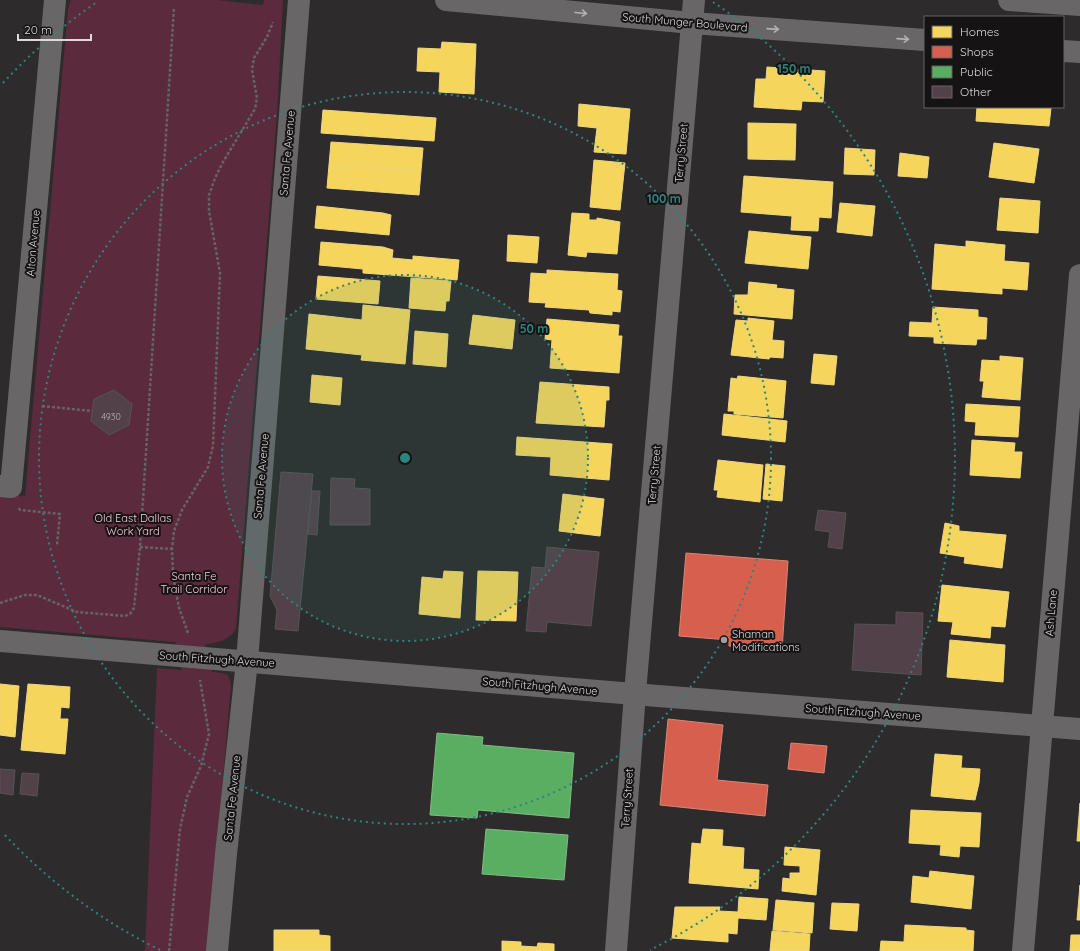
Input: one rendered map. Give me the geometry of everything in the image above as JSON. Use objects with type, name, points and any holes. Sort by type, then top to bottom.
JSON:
[{"type":"street","name":"Alton Avenue","points":[[6,486],[55,0]]},
{"type":"street","name":"Santa Fe Avenue","points":[[217,951],[247,661],[299,0]]},
{"type":"street","name":"South Munger Boulevard","points":[[446,0],[692,23],[924,40]]},
{"type":"street","name":"Terry Street","points":[[616,951],[635,693],[694,0]]},
{"type":"street","points":[[1009,0],[1080,5]]},
{"type":"street","points":[[1064,50],[1080,52]]},
{"type":"street","name":"Ash Lane","points":[[1023,951],[1080,276]]},
{"type":"street","name":"South Fitzhugh Avenue","points":[[0,641],[1080,729]]},
{"type":"path","points":[[0,603],[25,594],[37,595],[77,612],[125,616],[130,614],[134,608],[140,547],[174,7]]},
{"type":"path","points":[[189,639],[180,608],[174,575],[172,549],[174,531],[182,510],[208,467],[213,446],[220,273],[209,211],[209,195],[217,173],[255,109],[257,98],[252,70],[254,58],[267,37],[275,15]]},
{"type":"path","points":[[38,406],[92,411]]},
{"type":"path","points":[[28,511],[60,514],[57,545]]},
{"type":"path","points":[[140,547],[172,549]]},
{"type":"path","points":[[169,951],[180,829],[187,797],[201,766],[209,734],[200,677]]},
{"type":"green space","name":"Old East Dallas Work Yard","points":[[71,0],[217,0],[263,5],[264,0],[283,0],[277,115],[236,628],[227,638],[214,643],[205,644],[212,672],[228,675],[231,685],[208,951],[145,951],[157,668],[182,670],[175,642],[0,627],[0,494],[25,496],[68,9]]},
{"type":"building: Homes","points":[[442,42],[476,44],[474,94],[439,92],[440,72],[417,71],[418,48],[441,49]]},
{"type":"building: Homes","points":[[767,67],[825,71],[823,102],[802,101],[801,110],[754,107],[756,79],[766,79]]},
{"type":"building: Homes","points":[[579,104],[630,109],[626,154],[594,152],[597,128],[578,126]]},
{"type":"building: Homes","points":[[977,108],[1051,108],[1049,126],[976,121]]},
{"type":"building: Homes","points":[[323,110],[436,118],[434,141],[321,133]]},
{"type":"building: Homes","points":[[748,123],[796,124],[795,160],[748,159]]},
{"type":"building: Homes","points":[[331,142],[423,148],[421,171],[329,165]]},
{"type":"building: Homes","points":[[994,143],[1039,149],[1034,183],[989,177]]},
{"type":"building: Homes","points":[[845,148],[875,150],[874,175],[844,174]]},
{"type":"building: Homes","points":[[900,153],[929,157],[927,178],[898,176]]},
{"type":"building: Homes","points":[[594,160],[625,163],[620,210],[590,207]]},
{"type":"building: Homes","points":[[329,165],[421,171],[419,195],[327,188]]},
{"type":"building: Homes","points":[[744,176],[833,182],[831,218],[819,217],[818,231],[791,230],[792,216],[741,212]]},
{"type":"building: Homes","points":[[1000,198],[1040,201],[1038,233],[997,230]]},
{"type":"building: Homes","points":[[840,203],[875,206],[872,236],[837,232]]},
{"type":"building: Homes","points":[[317,206],[391,215],[389,235],[315,228]]},
{"type":"building: Homes","points":[[572,213],[589,214],[589,220],[597,220],[597,218],[620,222],[617,254],[587,252],[586,257],[568,255]]},
{"type":"building: Homes","points":[[749,231],[811,237],[808,269],[745,263]]},
{"type":"building: Homes","points":[[508,235],[539,237],[537,263],[507,261]]},
{"type":"building: Homes","points":[[966,241],[1005,245],[1004,261],[1029,263],[1027,290],[1002,288],[1002,294],[932,289],[935,244],[966,247]]},
{"type":"building: Homes","points":[[321,242],[383,247],[393,250],[392,258],[413,260],[413,256],[459,260],[457,280],[363,273],[363,269],[319,265]]},
{"type":"building: Homes","points":[[547,270],[618,274],[617,290],[622,291],[620,312],[612,311],[612,315],[590,313],[589,310],[545,307],[546,303],[529,302],[531,273],[547,274]]},
{"type":"building: Homes","points":[[318,276],[380,281],[378,304],[316,299]]},
{"type":"building: Homes","points":[[411,278],[451,281],[449,301],[446,301],[445,311],[409,308]]},
{"type":"building: Homes","points":[[749,282],[777,285],[776,288],[794,290],[792,319],[734,314],[735,295],[748,295]]},
{"type":"building: Homes","points":[[363,305],[410,310],[405,364],[361,360],[362,355],[306,349],[309,314],[362,320]]},
{"type":"building: Homes","points":[[933,307],[978,310],[978,317],[987,318],[986,339],[977,339],[976,345],[934,343],[934,337],[909,336],[910,322],[932,323]]},
{"type":"building: Homes","points":[[473,315],[515,320],[512,349],[469,344]]},
{"type":"building: Homes","points":[[748,318],[774,321],[772,340],[784,341],[783,358],[770,357],[769,359],[731,355],[736,320],[748,321]]},
{"type":"building: Homes","points":[[547,319],[619,325],[618,336],[622,336],[619,373],[550,368],[552,340],[545,339]]},
{"type":"building: Homes","points":[[415,331],[448,334],[446,367],[413,364]]},
{"type":"building: Homes","points":[[814,354],[837,356],[834,385],[811,383]]},
{"type":"building: Homes","points":[[1000,356],[1023,358],[1020,400],[982,397],[984,381],[980,381],[982,360],[1000,361]]},
{"type":"building: Homes","points":[[312,375],[342,378],[340,405],[310,402]]},
{"type":"building: Homes","points":[[738,376],[786,381],[783,418],[734,414],[734,411],[728,411],[731,378],[737,379]]},
{"type":"building: Homes","points":[[540,382],[609,387],[609,400],[606,400],[604,427],[536,423]]},
{"type":"building: Homes","points":[[966,404],[1020,407],[1018,437],[975,435],[976,422],[965,421]]},
{"type":"building: Homes","points":[[724,414],[787,421],[785,442],[722,435]]},
{"type":"building: Homes","points":[[517,437],[612,444],[609,480],[550,475],[551,457],[516,455]]},
{"type":"building: Homes","points":[[972,440],[1015,443],[1014,452],[1022,452],[1020,478],[970,475]]},
{"type":"building: Homes","points":[[718,460],[763,465],[760,502],[717,497],[718,490],[714,490]]},
{"type":"building: Homes","points":[[766,464],[785,466],[782,501],[763,499]]},
{"type":"building: Homes","points":[[563,494],[604,499],[600,536],[559,531]]},
{"type":"building: Homes","points":[[945,523],[959,526],[959,531],[1006,535],[1002,568],[964,563],[965,557],[940,553]]},
{"type":"building: Homes","points":[[444,571],[463,572],[460,618],[419,614],[422,577],[443,579]]},
{"type":"building: Homes","points":[[478,571],[518,572],[516,621],[476,620]]},
{"type":"building: Homes","points":[[942,585],[1009,592],[1005,627],[991,626],[990,638],[951,634],[953,622],[938,621]]},
{"type":"building: Homes","points":[[950,640],[1005,645],[1003,682],[947,677]]},
{"type":"building: Homes","points":[[0,684],[19,686],[15,737],[0,735]]},
{"type":"building: Homes","points":[[28,684],[70,687],[69,708],[61,707],[60,719],[68,719],[65,754],[21,750]]},
{"type":"building: Homes","points":[[935,754],[962,756],[961,768],[980,769],[979,783],[975,800],[931,796]]},
{"type":"building: Homes","points":[[1080,803],[1080,841],[1077,841]]},
{"type":"building: Homes","points":[[911,810],[981,813],[979,847],[960,846],[959,857],[940,855],[941,845],[909,843]]},
{"type":"building: Homes","points":[[703,829],[723,830],[722,846],[744,848],[743,869],[759,870],[758,889],[689,883],[692,843],[701,844]]},
{"type":"building: Homes","points":[[785,847],[820,850],[816,895],[782,891],[783,878],[790,879],[790,873],[800,873],[800,866],[784,865]]},
{"type":"building: Homes","points":[[930,871],[974,876],[971,909],[911,902],[913,876],[929,878]]},
{"type":"building: Homes","points":[[1080,885],[1080,920],[1077,920]]},
{"type":"building: Homes","points":[[739,897],[768,899],[766,920],[738,918],[737,934],[728,933],[728,942],[672,938],[675,907],[720,907],[719,911],[738,912]]},
{"type":"building: Homes","points":[[776,900],[814,903],[812,933],[773,930]]},
{"type":"building: Homes","points":[[832,903],[859,904],[857,931],[830,929]]},
{"type":"building: Homes","points":[[905,925],[966,928],[966,930],[974,931],[973,951],[880,951],[881,941],[904,942]]},
{"type":"building: Homes","points":[[274,930],[319,930],[319,935],[330,936],[330,951],[274,951]]},
{"type":"building: Homes","points":[[772,931],[810,934],[809,951],[770,951]]},
{"type":"building: Homes","points":[[1071,935],[1080,935],[1080,951],[1070,951]]},
{"type":"building: Homes","points":[[502,941],[521,942],[521,946],[537,947],[538,943],[554,944],[554,951],[502,951]]},
{"type":"building: Shops","points":[[686,553],[788,561],[782,650],[729,646],[729,640],[679,636]]},
{"type":"building: Shops","points":[[668,719],[723,725],[717,780],[768,785],[765,816],[660,805]]},
{"type":"building: Shops","points":[[791,743],[827,746],[824,773],[788,769]]},
{"type":"building: Public","points":[[437,733],[483,737],[482,745],[574,753],[569,818],[478,810],[477,818],[430,815]]},
{"type":"building: Public","points":[[486,829],[568,835],[564,880],[482,874]]},
{"type":"building: Other","points":[[114,390],[132,404],[129,425],[109,435],[91,421],[94,399]]},
{"type":"building: Other","points":[[281,472],[313,474],[298,631],[275,629],[277,610],[270,596]]},
{"type":"building: Other","points":[[331,478],[355,479],[354,488],[370,489],[370,525],[330,525]]},
{"type":"building: Other","points":[[312,491],[320,491],[317,535],[308,534]]},
{"type":"building: Other","points":[[818,510],[846,513],[842,549],[828,547],[830,532],[815,530]]},
{"type":"building: Other","points":[[547,547],[599,552],[591,626],[547,622],[546,632],[526,631],[532,567],[545,568]]},
{"type":"building: Other","points":[[896,612],[923,613],[921,675],[852,670],[855,624],[896,625]]},
{"type":"building: Other","points":[[0,769],[15,770],[13,795],[0,793]]},
{"type":"building: Other","points":[[22,773],[39,774],[37,796],[20,794]]},
{"type":"place","name":"Shaman Modifications","points":[[724,640]]},
{"type":"park label","name":"Santa Fe Trail Corridor","points":[[194,582]]}]
